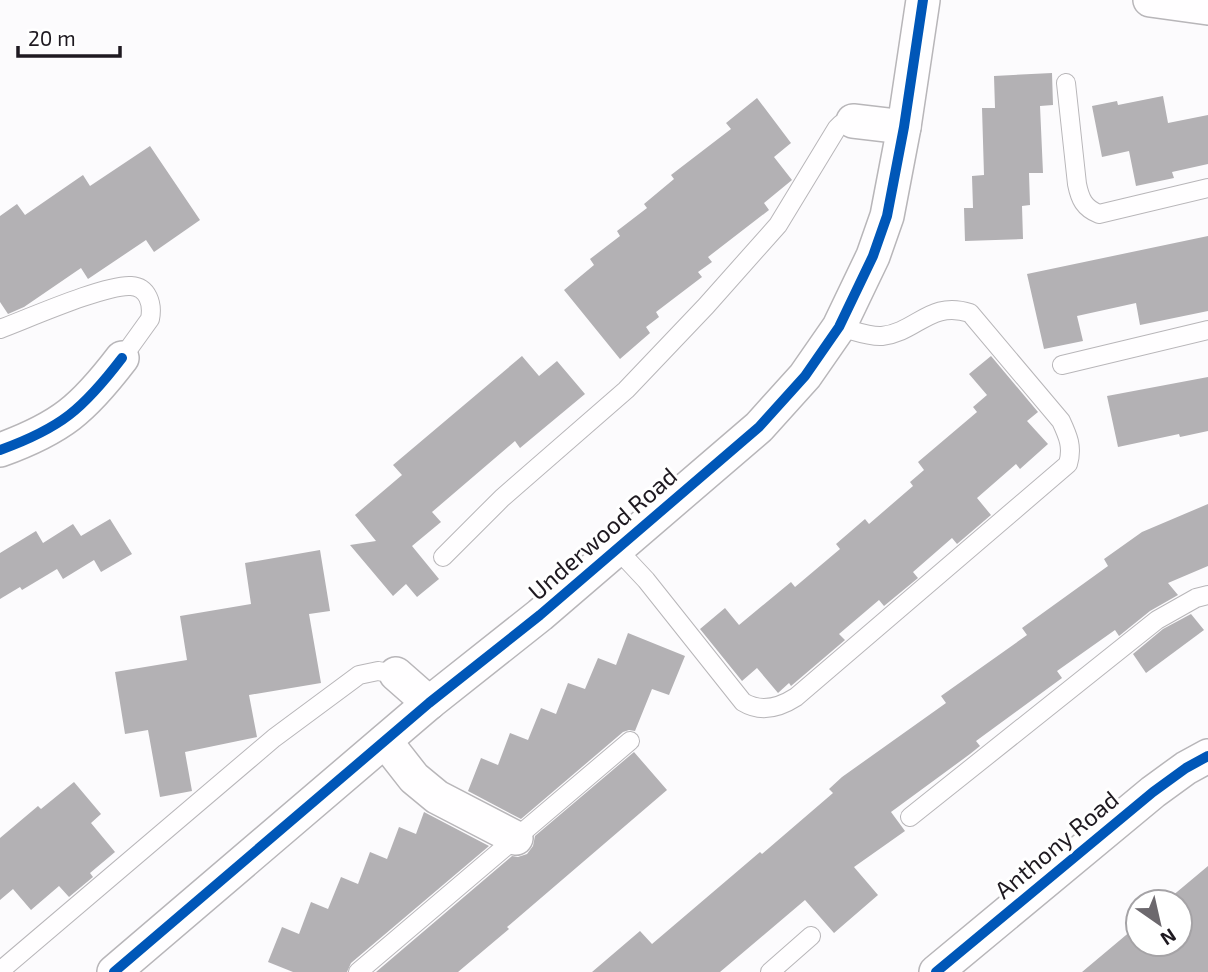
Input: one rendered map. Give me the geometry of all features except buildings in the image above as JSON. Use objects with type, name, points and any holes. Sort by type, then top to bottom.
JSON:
[{"type":"street","name":"Underwood Road","points":[[114,972],[429,703],[540,615],[759,426],[805,376],[839,327],[873,256],[887,216],[904,127],[923,0]]},
{"type":"street","points":[[1150,0],[1208,8]]},
{"type":"street","points":[[853,121],[904,127]]},
{"type":"street","points":[[0,450],[31,439],[63,422],[97,390],[122,358]]},
{"type":"street","points":[[396,674],[429,703]]},
{"type":"street","points":[[385,741],[414,778],[437,797],[516,838]]},
{"type":"street","name":"Anthony Road","points":[[936,972],[1153,792],[1185,768],[1208,756]]},
{"type":"lane","points":[[1066,83],[1079,195],[1090,210],[1099,214],[1208,188]]},
{"type":"lane","points":[[443,557],[502,498],[626,390],[706,306],[778,225],[837,128],[853,121]]},
{"type":"lane","points":[[0,329],[117,287],[132,286],[145,291],[152,311],[122,358]]},
{"type":"lane","points":[[617,548],[646,580],[743,702],[752,707],[775,708],[796,697],[1068,464],[1070,440],[1060,421],[970,313],[944,309],[896,332],[878,337],[839,327]]},
{"type":"lane","points":[[1062,365],[1208,330]]},
{"type":"lane","points":[[910,817],[1157,620],[1208,594]]},
{"type":"lane","points":[[0,971],[285,730],[359,675],[378,671],[396,674]]},
{"type":"lane","points":[[358,972],[630,741]]},
{"type":"lane","points":[[770,972],[811,936]]},
{"type":"cycle path","points":[[114,972],[429,703],[540,615],[759,427],[805,376],[839,327],[873,256],[887,216],[904,127],[923,0]]},
{"type":"cycle path","points":[[0,450],[39,434],[69,415],[95,391],[122,358]]},
{"type":"cycle path","points":[[936,972],[1153,792],[1208,756]]}]
